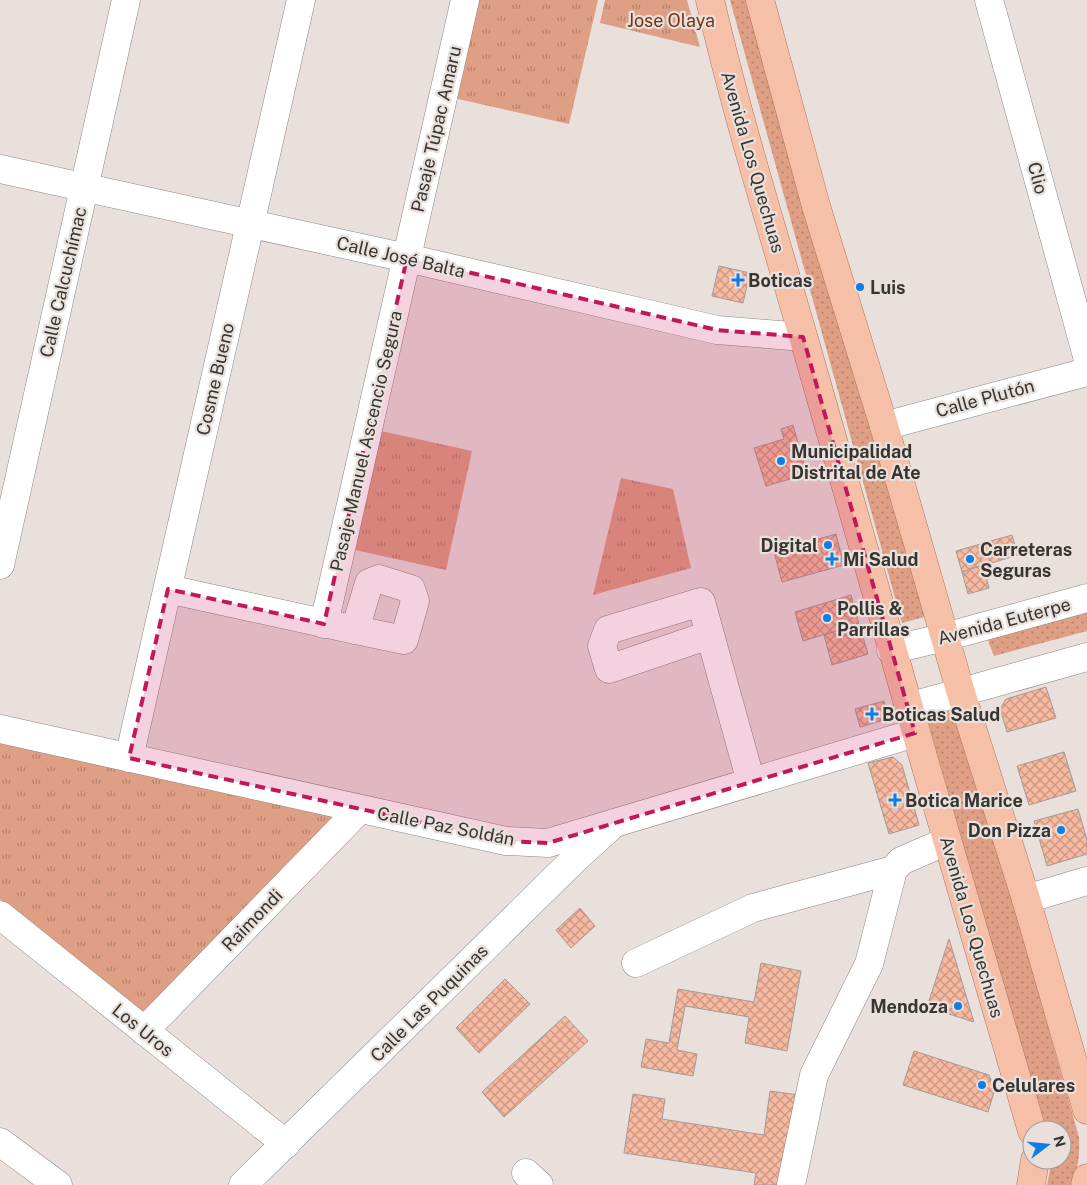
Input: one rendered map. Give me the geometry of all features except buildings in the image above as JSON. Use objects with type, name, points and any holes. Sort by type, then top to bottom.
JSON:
[{"type":"main road","name":"Avenida Los Quechuas","points":[[710,0],[754,174],[803,337],[891,650],[1029,1120]]},
{"type":"main road","points":[[760,0],[816,206],[884,426],[961,693],[1026,899],[1087,1110]]},
{"type":"main road","points":[[1031,1185],[1033,1170]]},
{"type":"street","name":"Calle Calcuchímac","points":[[1,557],[126,0]]},
{"type":"street","name":"Cosme Bueno","points":[[129,758],[301,0]]},
{"type":"street","name":"Pasaje Túpac Amaru","points":[[407,258],[465,0]]},
{"type":"street","name":"Clio","points":[[989,0],[1087,356]]},
{"type":"street","name":"Calle José Balta","points":[[0,169],[407,258],[717,330],[803,337]]},
{"type":"street","name":"Pasaje Manuel Ascencio Segura","points":[[324,624],[407,258]]},
{"type":"street","name":"Calle Plutón","points":[[884,426],[1087,372]]},
{"type":"street","points":[[168,589],[324,624],[404,640],[415,601],[411,588],[379,579],[369,583],[355,630]]},
{"type":"street","name":"Avenida Euterpe","points":[[891,650],[945,638],[1087,598]]},
{"type":"street","points":[[709,636],[751,782]]},
{"type":"street","points":[[908,707],[1087,657]]},
{"type":"street","name":"Calle Paz Soldán","points":[[0,729],[506,841],[548,843],[915,733]]},
{"type":"street","name":"Raimondi","points":[[144,1031],[360,809]]},
{"type":"street","name":"Calle Las Puquinas","points":[[243,1185],[578,856],[616,822]]},
{"type":"street","points":[[791,1185],[814,1075],[869,964],[893,870],[901,861],[947,841]]},
{"type":"street","points":[[636,963],[753,908],[893,870]]},
{"type":"street","points":[[1026,899],[1087,881]]},
{"type":"street","name":"Los Uros","points":[[0,915],[286,1144]]},
{"type":"street","points":[[3,1151],[58,1185]]},
{"type":"highlighted area","points":[[407,258],[717,330],[803,337],[915,733],[548,843],[506,841],[129,758],[168,589],[324,624]]},
{"type":"green space","points":[[469,0],[598,0],[569,124],[445,96]]},
{"type":"green space","name":"Jose Olaya","points":[[605,0],[687,0],[700,47],[600,23]]},
{"type":"green space","points":[[730,0],[750,0],[928,616],[902,623]]},
{"type":"green space","points":[[372,429],[472,451],[446,570],[346,548]]},
{"type":"green space","points":[[621,478],[673,489],[691,568],[593,595]]},
{"type":"green space","points":[[1087,609],[1087,631],[994,656],[987,638]]},
{"type":"green space","points":[[958,706],[1079,1137],[1078,1162],[1072,1185],[1047,1185],[1050,1170],[1072,1170],[1072,1120],[1041,1120],[925,711]]},
{"type":"green space","points":[[0,739],[343,813],[144,1016],[0,899]]},
{"type":"place","name":"Boticas","points":[[738,280]]},
{"type":"place","name":"Luis","points":[[860,287]]},
{"type":"place","name":"Municipalidad Distrital de Ate","points":[[781,461]]},
{"type":"place","name":"Digital","points":[[828,545]]},
{"type":"place","name":"Mi Salud","points":[[832,559]]},
{"type":"place","name":"Carreteras Seguras","points":[[970,559]]},
{"type":"place","name":"Pollis & Parrillas","points":[[827,618]]},
{"type":"place","name":"Boticas Salud","points":[[872,714]]},
{"type":"place","name":"Botica Marice","points":[[895,800]]},
{"type":"place","name":"Don Pizza","points":[[1061,830]]},
{"type":"place","name":"Mendoza","points":[[958,1006]]},
{"type":"place","name":"Celulares","points":[[982,1085]]}]
